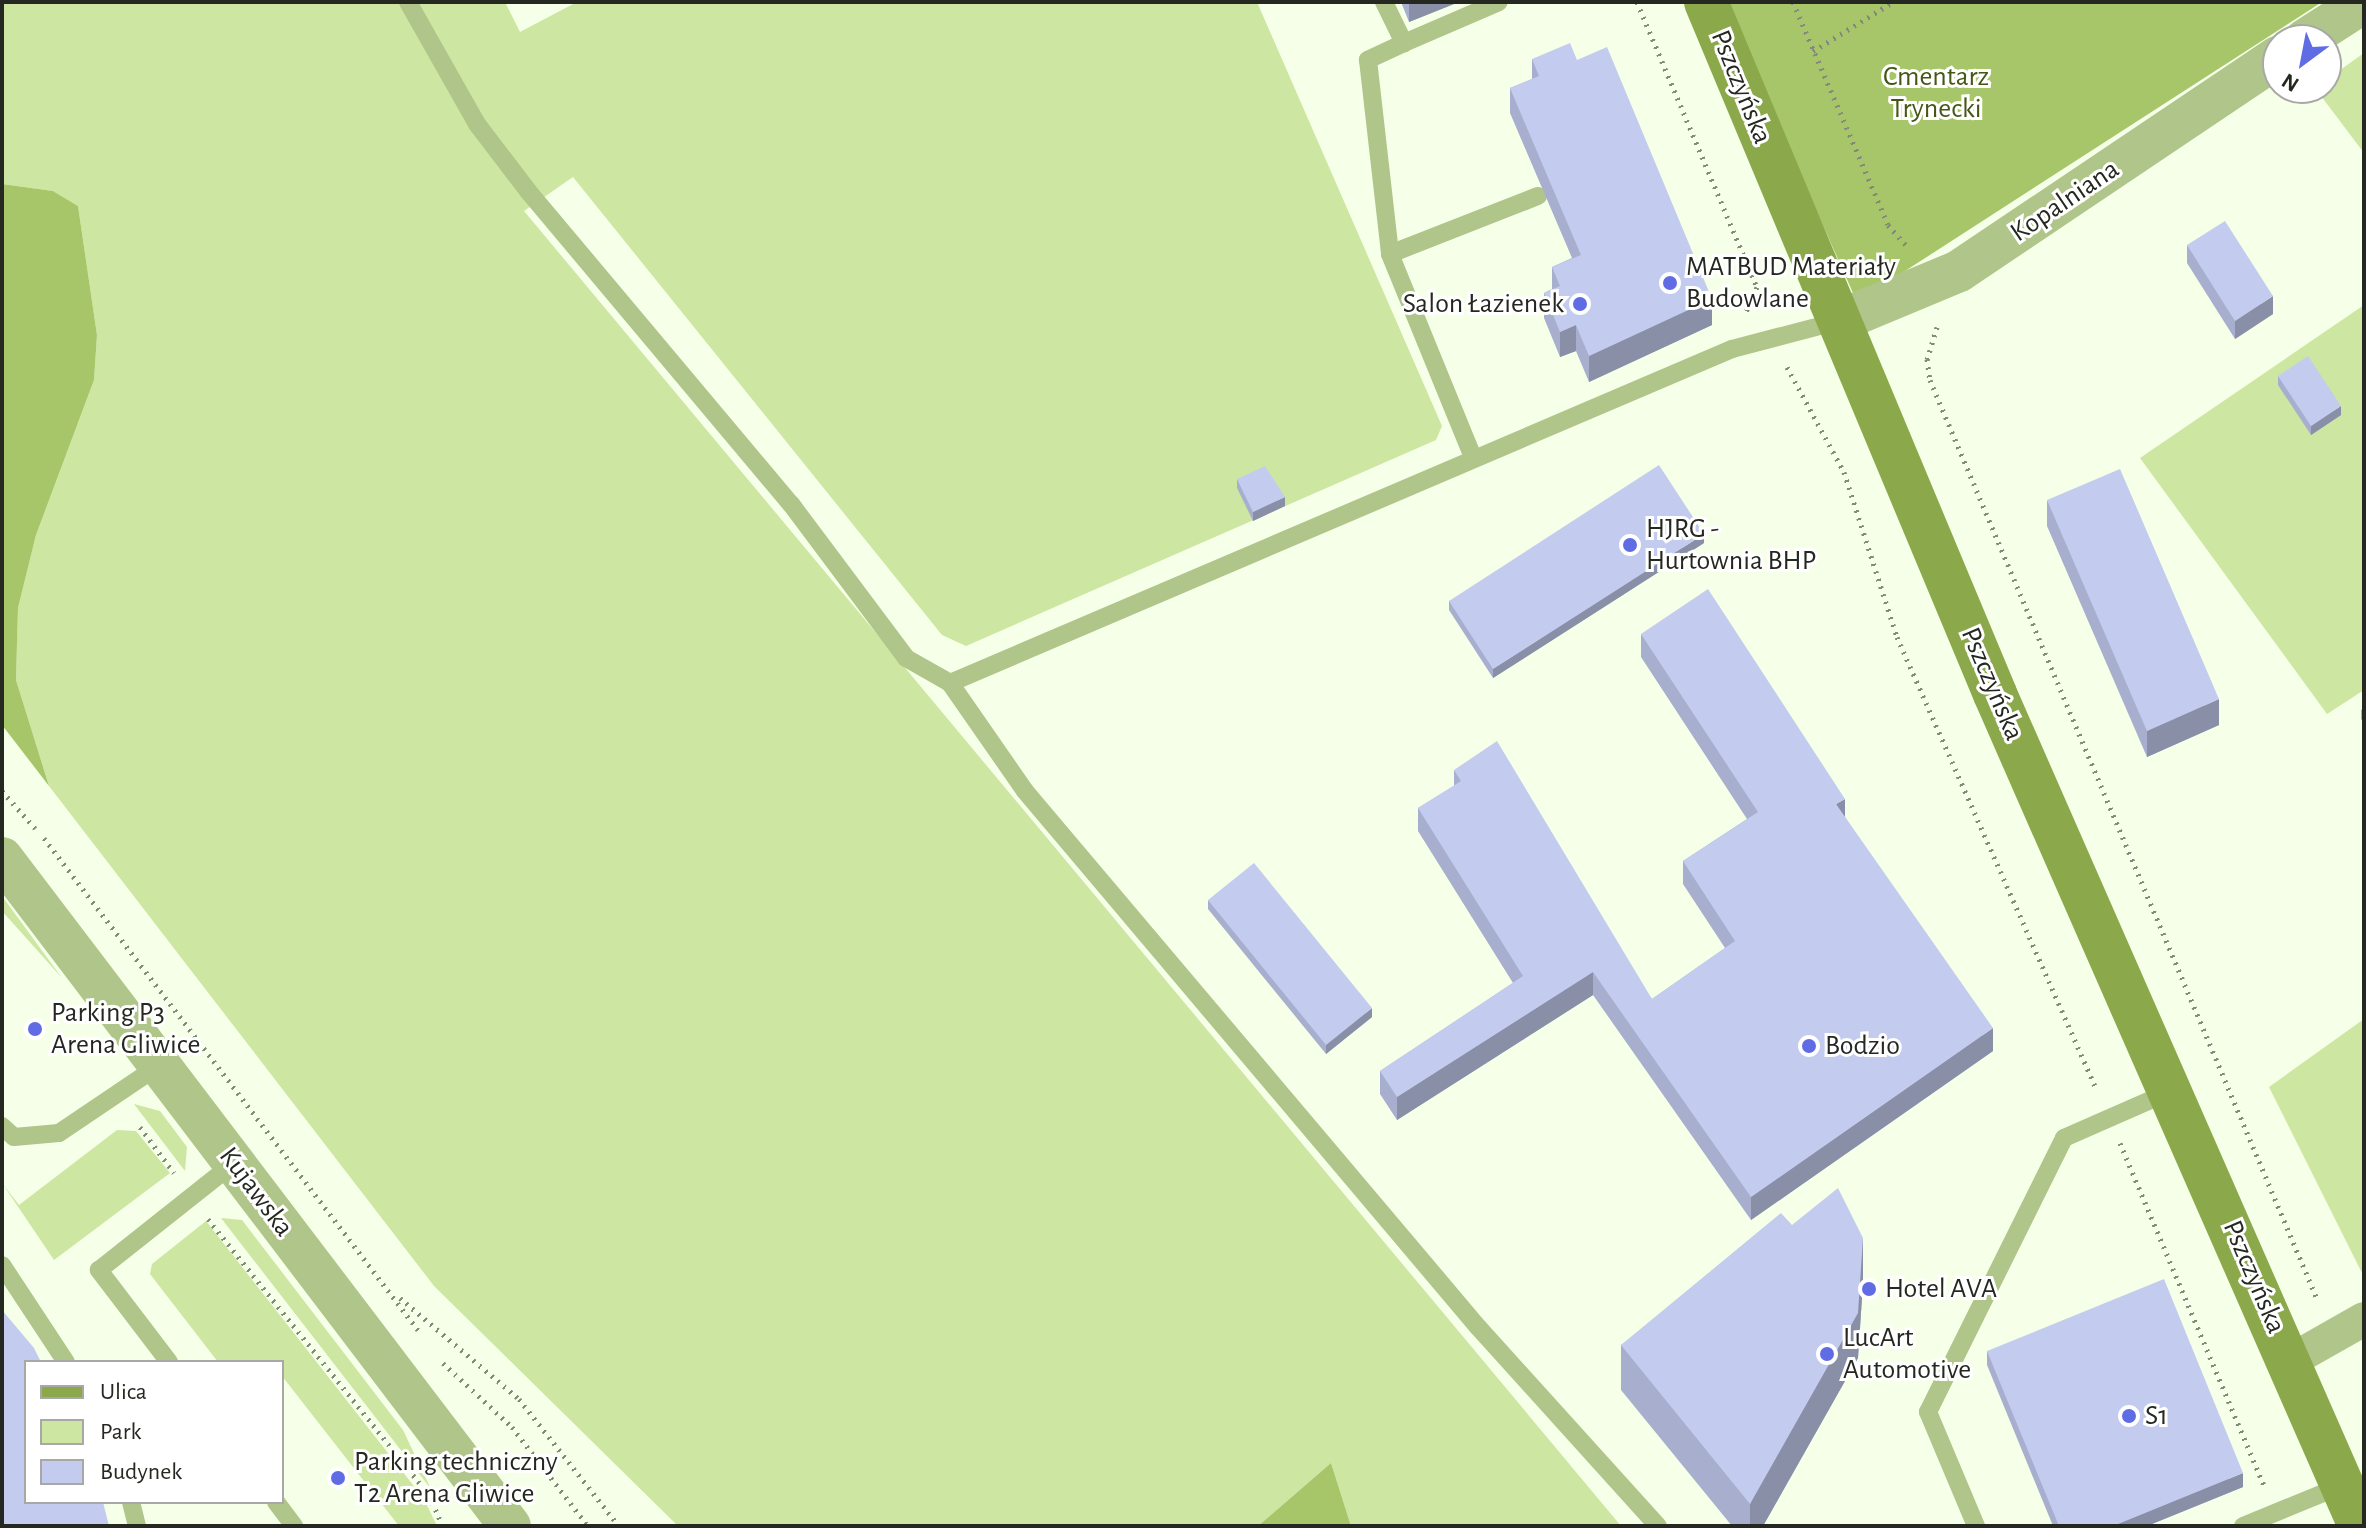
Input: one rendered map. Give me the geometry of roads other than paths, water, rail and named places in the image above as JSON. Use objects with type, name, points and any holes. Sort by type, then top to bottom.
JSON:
[{"type":"main road","name":"Pszczyńska","points":[[1706,2],[1839,321],[2360,1526]]},
{"type":"street","points":[[2330,24],[2364,2]]},
{"type":"street","name":"Kopalniana","points":[[1839,321],[1959,271],[2262,68]]},
{"type":"street","name":"Kujawska","points":[[2,858],[510,1526]]},
{"type":"street","name":"Pszczyńska","points":[[2290,1361],[2364,1319]]},
{"type":"lane","points":[[408,2],[477,124],[528,191],[791,504],[906,658],[926,676],[950,683],[1025,791],[1478,1327],[1658,1526]]},
{"type":"lane","points":[[1384,2],[1404,43]]},
{"type":"lane","points":[[1472,455],[1390,254],[1368,60],[1499,2]]},
{"type":"lane","points":[[1390,254],[1538,196]]},
{"type":"lane","points":[[950,683],[1472,455],[1748,343],[1839,321]]},
{"type":"lane","points":[[2,1126],[14,1137],[59,1133],[160,1065]]},
{"type":"lane","points":[[1976,1526],[1928,1412],[2064,1138],[2173,1090]]},
{"type":"lane","points":[[167,1360],[99,1270],[234,1163]]},
{"type":"lane","points":[[2,1265],[65,1360]]},
{"type":"lane","points":[[2243,1526],[2343,1485]]},
{"type":"lane","points":[[132,1504],[137,1526]]},
{"type":"lane","points":[[278,1504],[294,1526]]},
{"type":"place","name":"MATBUD Materiały Budowlane","points":[[1670,283]]},
{"type":"place","name":"Salon Łazienek","points":[[1580,304]]},
{"type":"place","name":"HJRG - Hurtownia BHP","points":[[1630,545]]},
{"type":"place","name":"Parking P3 Arena Gliwice","points":[[35,1029]]},
{"type":"place","name":"Bodzio","points":[[1809,1046]]},
{"type":"place","name":"Hotel AVA","points":[[1869,1289]]},
{"type":"place","name":"LucArt Automotive","points":[[1827,1354]]},
{"type":"place","name":"S1","points":[[2129,1416]]},
{"type":"place","name":"Parking techniczny T2 Arena Gliwice","points":[[338,1478]]},
{"type":"park label","name":"Cmentarz Trynecki","points":[[1936,93]]}]
